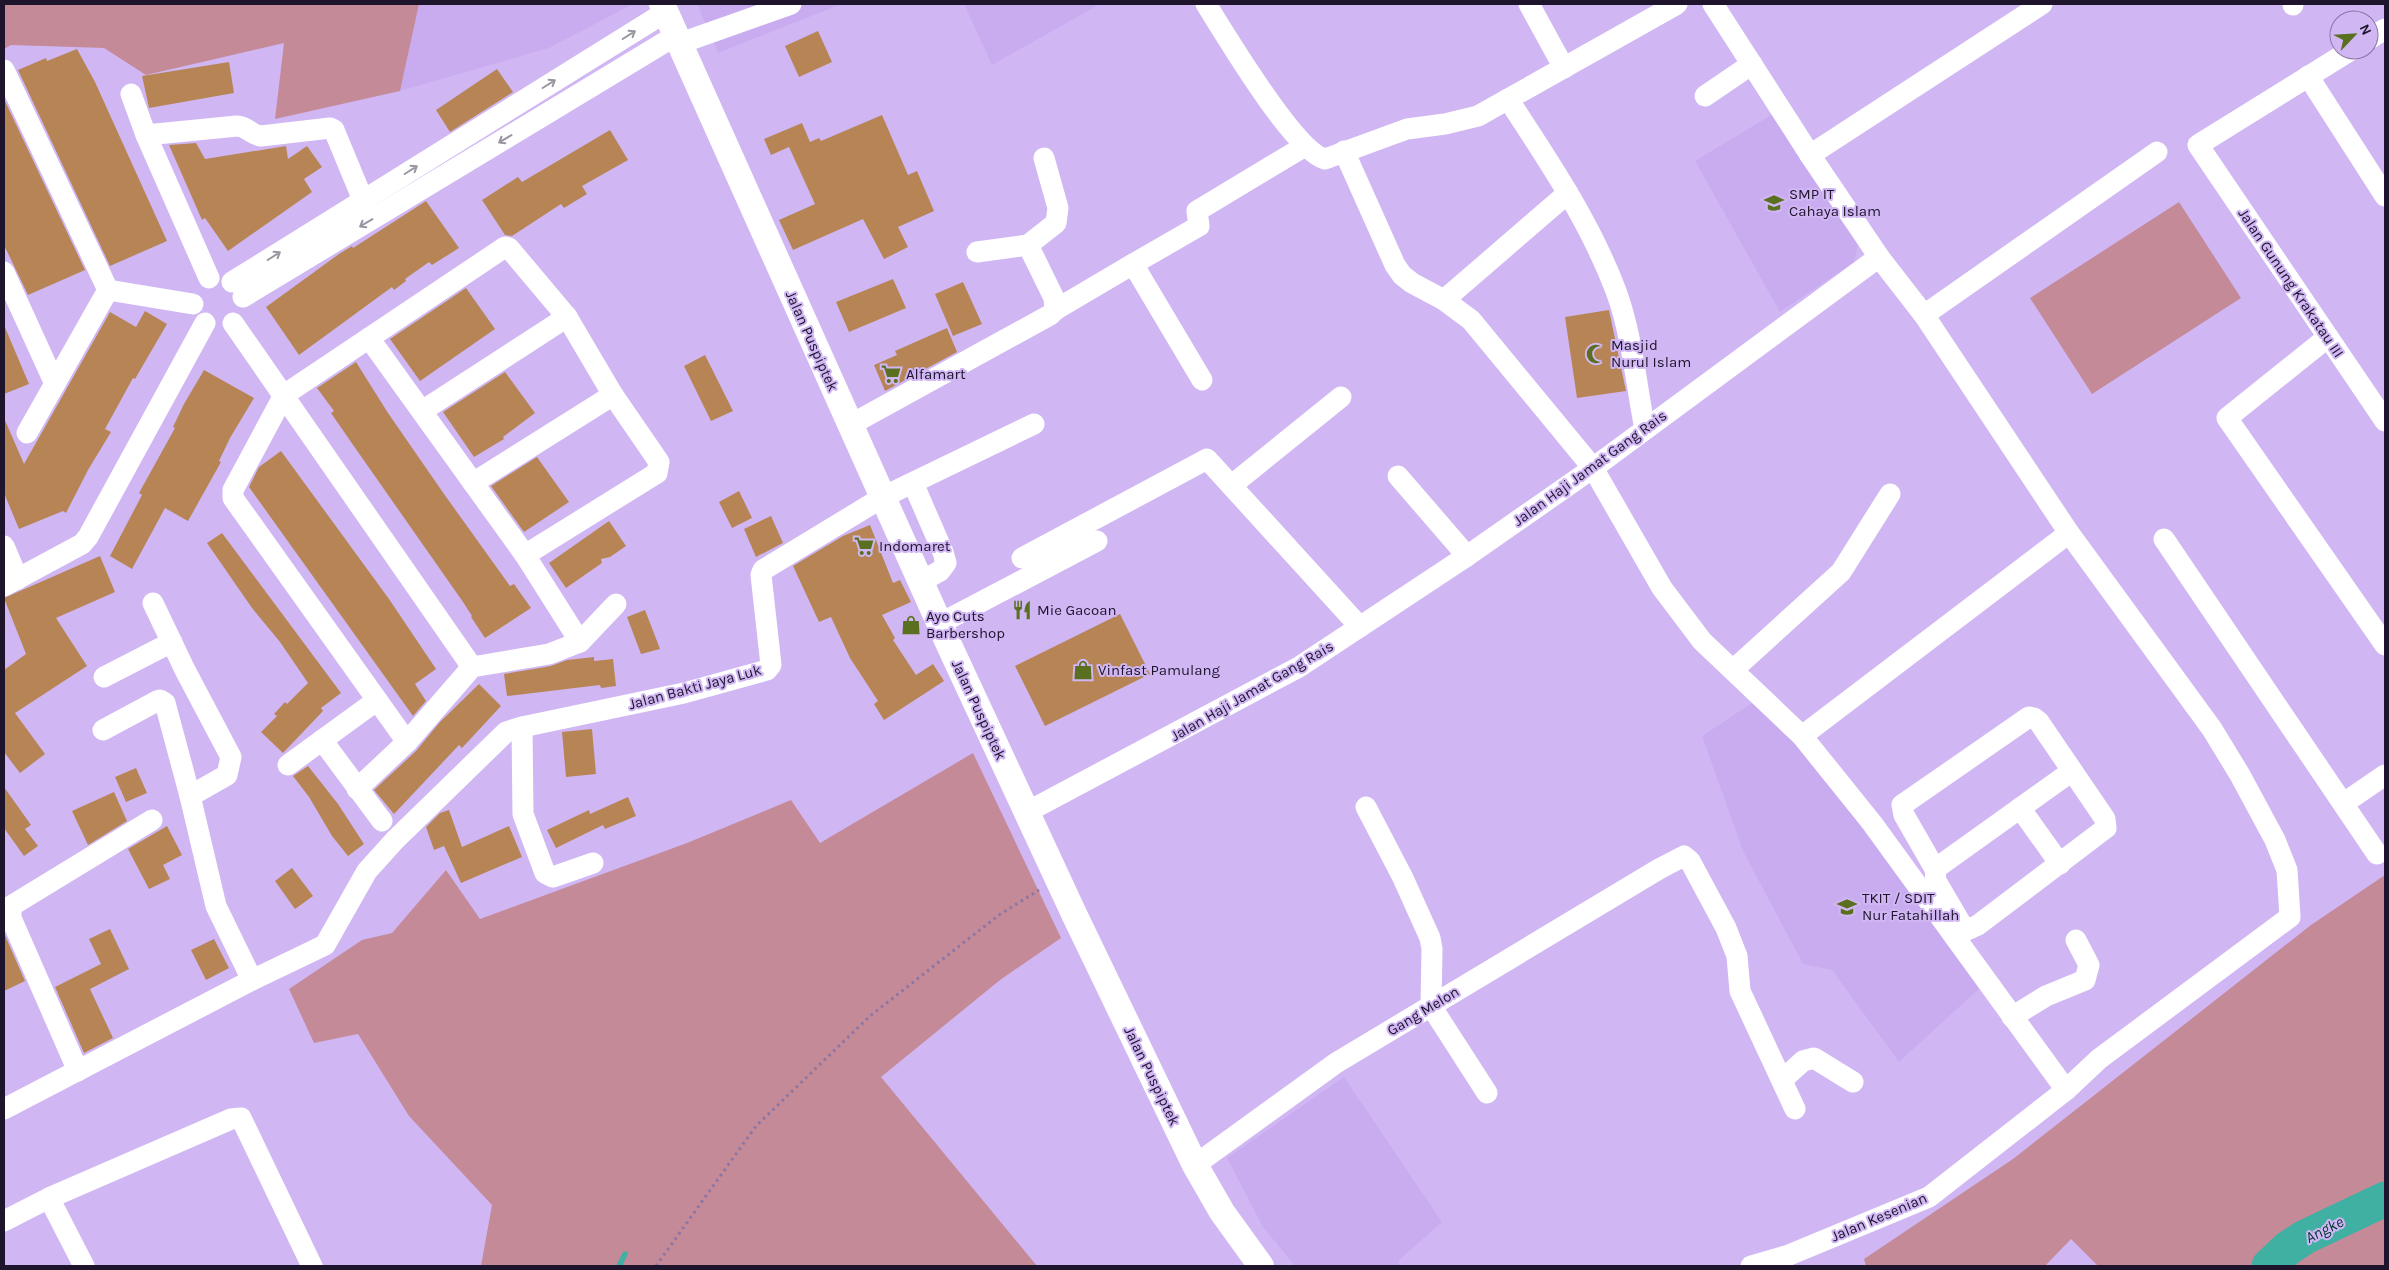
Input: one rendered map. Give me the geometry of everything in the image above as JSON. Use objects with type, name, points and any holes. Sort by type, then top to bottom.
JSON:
[{"type":"main road","name":"Jalan Puspiptek","points":[[670,24],[920,582],[1027,812],[1195,1165],[1222,1212],[1260,1266]]},
{"type":"street","points":[[238,289],[363,200],[462,138],[670,24],[791,4]]},
{"type":"street","points":[[1206,4],[1265,94],[1306,146],[1325,159],[1407,129],[1445,124],[1478,116],[1678,4]]},
{"type":"street","points":[[1529,4],[1564,68]]},
{"type":"street","points":[[1713,4],[1810,155],[1879,257],[1924,315],[2069,533],[1802,736]]},
{"type":"street","points":[[1810,155],[2042,4]]},
{"type":"street","points":[[238,289],[475,156],[670,24]]},
{"type":"street","points":[[2334,60],[2308,76],[2385,196]]},
{"type":"street","points":[[1705,96],[1752,64]]},
{"type":"street","points":[[4,70],[108,290]]},
{"type":"street","name":"Jalan Gunung Krakatau III","points":[[2308,76],[2198,145],[2385,421]]},
{"type":"street","points":[[131,94],[146,135],[209,278]]},
{"type":"street","points":[[1508,99],[1568,193],[1619,301],[1645,429]]},
{"type":"street","points":[[146,135],[237,126],[246,128],[255,136],[330,128],[334,130],[363,200]]},
{"type":"street","points":[[462,138],[475,156]]},
{"type":"street","points":[[850,424],[1034,325],[1055,310],[1200,226],[1197,211],[1306,146]]},
{"type":"street","points":[[1344,151],[1395,265],[1402,276],[1444,300],[1471,320],[1593,468],[1662,588],[1702,641],[1802,736],[1894,855],[2066,1090]]},
{"type":"street","points":[[1924,315],[2157,152]]},
{"type":"street","points":[[978,252],[1028,245],[1056,223],[1058,208],[1044,158]]},
{"type":"street","points":[[1444,300],[1568,193]]},
{"type":"street","points":[[1028,245],[1054,298],[1055,310]]},
{"type":"street","points":[[407,742],[233,498],[233,490],[284,395],[505,247],[509,248],[567,317],[613,395],[659,462],[658,473],[525,555]]},
{"type":"street","name":"Jalan Haji Jamat Gang Rais","points":[[1027,812],[1299,667],[1467,556],[1593,468],[1879,257]]},
{"type":"street","points":[[1134,264],[1202,380]]},
{"type":"street","points":[[4,272],[55,384]]},
{"type":"street","points":[[225,277],[238,289],[244,301],[241,317],[228,327],[212,328],[199,319],[193,304],[197,288],[209,278],[225,277]]},
{"type":"street","points":[[108,290],[193,304]]},
{"type":"street","points":[[27,433],[108,290]]},
{"type":"street","points":[[422,411],[567,317]]},
{"type":"street","points":[[4,546],[11,582],[82,544],[88,537],[205,323]]},
{"type":"street","points":[[233,323],[472,667]]},
{"type":"street","points":[[2328,337],[2228,418],[2385,644]]},
{"type":"street","points":[[369,338],[525,555],[580,642]]},
{"type":"street","points":[[473,483],[613,395]]},
{"type":"street","points":[[1232,485],[1341,396]]},
{"type":"street","points":[[883,497],[1034,424]]},
{"type":"street","points":[[1022,558],[1205,459],[1210,459],[1360,627]]},
{"type":"street","points":[[1398,476],[1467,556]]},
{"type":"street","points":[[913,483],[946,563],[940,571],[920,582]]},
{"type":"street","points":[[1733,670],[1842,572],[1890,494]]},
{"type":"street","name":"Jalan Bakti Jaya Luk","points":[[522,727],[684,693],[767,670],[771,665],[761,572],[883,497]]},
{"type":"street","name":"Jalan Kesenian","points":[[1751,1266],[1798,1251],[1929,1198],[2066,1090],[2099,1059],[2290,917],[2287,870],[2275,840],[2240,775],[2212,729],[2069,533]]},
{"type":"street","points":[[2164,539],[2377,854]]},
{"type":"street","points":[[940,624],[1097,541]]},
{"type":"street","points":[[153,603],[231,757],[227,775],[190,796]]},
{"type":"street","points":[[357,789],[407,742],[472,667],[549,654],[580,642],[616,604]]},
{"type":"street","points":[[104,677],[172,642]]},
{"type":"street","points":[[288,765],[376,700]]},
{"type":"street","points":[[103,730],[157,701],[163,701],[190,796],[216,906],[252,980]]},
{"type":"street","points":[[2029,717],[2039,722],[2072,771],[2106,824],[2103,832],[1978,925],[1967,930],[1963,927],[1936,880],[1935,869],[1904,815],[1902,805],[2029,717]]},
{"type":"street","points":[[4,1109],[252,980],[325,946],[367,871],[378,858],[501,736],[522,727],[523,814],[545,873],[553,877],[593,863]]},
{"type":"street","points":[[322,740],[382,821]]},
{"type":"street","points":[[1935,869],[2072,771]]},
{"type":"street","points":[[2344,803],[2385,775]]},
{"type":"street","points":[[1366,807],[1403,878],[1430,938],[1432,949],[1431,1006],[1487,1093]]},
{"type":"street","points":[[2020,808],[2060,864]]},
{"type":"street","points":[[78,1071],[11,918],[11,906],[152,820]]},
{"type":"street","points":[[1894,855],[1917,839]]},
{"type":"street","name":"Gang Melon","points":[[1195,1165],[1336,1063],[1659,868],[1684,856],[1690,861],[1726,928],[1737,956],[1740,991],[1782,1080]]},
{"type":"street","points":[[2012,1017],[2046,996],[2085,980],[2089,965],[2076,940]]},
{"type":"street","points":[[1795,1109],[1782,1080],[1803,1061],[1814,1058],[1853,1082]]},
{"type":"street","points":[[4,1221],[49,1198],[231,1118],[241,1118],[312,1266]]},
{"type":"street","points":[[49,1198],[84,1266]]},
{"type":"path","points":[[656,1266],[756,1126],[870,1016],[999,915],[1039,890]]},
{"type":"shaded area","points":[[4,4],[419,4],[400,91],[275,119],[284,43],[146,75],[104,48],[11,45],[4,49]]},
{"type":"shaded area","points":[[419,4],[633,4],[549,48],[400,91]]},
{"type":"shaded area","points":[[697,4],[842,4],[718,53]]},
{"type":"shaded area","points":[[964,4],[1100,4],[992,65]]},
{"type":"shaded area","name":"SMP IT Cahaya Islam","points":[[1773,114],[1858,244],[1854,262],[1780,312],[1695,161]]},
{"type":"shaded area","points":[[2179,202],[2241,298],[2092,394],[2030,298]]},
{"type":"shaded area","name":"TKIT / SDIT Nur Fatahillah","points":[[1764,695],[1980,988],[1899,1062],[1832,970],[1803,964],[1743,851],[1702,736]]},
{"type":"shaded area","points":[[973,753],[1061,938],[1000,980],[881,1077],[1037,1266],[481,1266],[492,1205],[409,1116],[358,1034],[314,1043],[289,989],[362,940],[392,933],[446,870],[480,919],[687,843],[791,800],[820,843]]},
{"type":"shaded area","points":[[2385,875],[2385,1266],[2098,1266],[2071,1239],[2045,1266],[1866,1266],[1864,1259],[2013,1159],[2311,925]]},
{"type":"shaded area","points":[[1344,1077],[1442,1222],[1398,1261],[1401,1266],[1295,1266],[1263,1227],[1227,1158]]},
{"type":"building","points":[[818,31],[832,62],[799,77],[785,46]]},
{"type":"building","points":[[77,49],[95,82],[167,241],[110,266],[18,70],[46,58],[47,61]]},
{"type":"building","points":[[229,62],[234,93],[149,108],[142,76]]},
{"type":"building","points":[[497,69],[513,92],[450,132],[436,110]]},
{"type":"building","points":[[4,99],[85,270],[28,295],[4,245]]},
{"type":"building","points":[[882,115],[908,175],[917,171],[934,211],[898,227],[908,247],[884,259],[863,219],[793,250],[779,220],[815,204],[789,147],[771,155],[764,139],[802,123],[810,142],[819,138],[821,141]]},
{"type":"building","points":[[610,130],[628,160],[582,186],[587,194],[564,208],[561,204],[512,236],[505,235],[482,200],[518,177],[522,182]]},
{"type":"building","points":[[196,143],[205,159],[286,146],[288,159],[307,146],[322,167],[304,179],[312,192],[228,251],[205,218],[202,220],[169,145]]},
{"type":"building","points":[[426,201],[459,248],[432,265],[429,262],[405,279],[406,281],[394,290],[392,287],[299,355],[266,307],[339,254],[352,246],[353,248]]},
{"type":"building","points":[[893,279],[906,308],[849,332],[836,302]]},
{"type":"building","points":[[963,282],[982,324],[953,336],[935,294]]},
{"type":"building","points":[[466,288],[495,329],[420,381],[390,339]]},
{"type":"building","name":"Masjid Nurul Islam","points":[[1609,310],[1626,391],[1577,398],[1565,317]]},
{"type":"building","points":[[145,311],[167,324],[135,379],[133,378],[105,429],[111,432],[88,470],[66,513],[63,511],[19,529],[4,493],[4,418],[24,464],[110,312],[136,327]]},
{"type":"building","points":[[4,325],[29,384],[4,394]]},
{"type":"building","points":[[947,328],[957,352],[885,391],[874,365],[897,355],[895,351]]},
{"type":"building","points":[[705,355],[733,411],[711,421],[684,366]]},
{"type":"building","points":[[356,362],[388,413],[444,494],[510,586],[514,584],[531,608],[485,638],[463,602],[331,413],[334,411],[317,388]]},
{"type":"building","points":[[204,370],[254,398],[230,438],[219,461],[221,462],[188,521],[165,508],[132,569],[110,556],[142,495],[139,493],[175,428],[173,427],[184,404]]},
{"type":"building","points":[[505,372],[535,413],[503,437],[504,439],[474,457],[443,412]]},
{"type":"building","points":[[281,451],[389,599],[436,669],[415,684],[426,701],[413,716],[249,487],[259,467]]},
{"type":"building","points":[[537,457],[569,502],[524,532],[491,486]]},
{"type":"building","points":[[739,491],[752,518],[732,528],[719,502]]},
{"type":"building","points":[[771,516],[783,543],[756,557],[744,529]]},
{"type":"building","points":[[609,521],[626,546],[610,557],[601,559],[602,563],[566,588],[549,563]]},
{"type":"building","points":[[870,525],[893,583],[900,580],[911,602],[882,615],[895,638],[893,640],[916,675],[933,664],[944,681],[884,720],[874,704],[878,701],[850,658],[831,617],[819,622],[793,566],[843,536]]},
{"type":"building","points":[[222,533],[341,693],[321,708],[323,711],[283,753],[261,732],[277,716],[274,714],[285,702],[287,704],[308,683],[280,642],[252,608],[207,543]]},
{"type":"building","points":[[100,556],[115,592],[56,618],[87,666],[15,713],[45,754],[20,773],[4,752],[4,670],[26,654],[4,598]]},
{"type":"building","points":[[645,610],[660,649],[641,654],[627,617]]},
{"type":"building","name":"Vinfast Pamulang","points":[[1120,614],[1150,674],[1045,726],[1015,666]]},
{"type":"building","points":[[594,657],[594,661],[613,659],[616,686],[601,688],[600,685],[507,696],[504,674],[551,666],[567,660]]},
{"type":"building","points":[[479,684],[501,706],[462,748],[459,745],[394,814],[374,790],[416,751],[440,722]]},
{"type":"building","points":[[592,729],[596,774],[566,777],[562,732]]},
{"type":"building","points":[[308,766],[338,804],[364,844],[348,856],[332,836],[309,797],[293,776]]},
{"type":"building","points":[[136,768],[147,793],[126,802],[115,777]]},
{"type":"building","points":[[4,787],[31,825],[25,829],[38,846],[24,856],[4,828]]},
{"type":"building","points":[[114,792],[127,821],[88,845],[72,811]]},
{"type":"building","points":[[628,797],[636,816],[605,829],[603,825],[556,848],[547,830],[589,810],[590,814]]},
{"type":"building","points":[[449,810],[462,847],[509,826],[522,857],[461,883],[444,846],[434,850],[426,827],[440,813]]},
{"type":"building","points":[[167,826],[182,855],[163,865],[170,879],[149,889],[128,849]]},
{"type":"building","points":[[292,868],[313,896],[295,909],[275,881]]},
{"type":"building","points":[[110,929],[129,969],[90,989],[113,1038],[84,1053],[55,987],[101,964],[89,939]]},
{"type":"building","points":[[4,933],[25,981],[4,991]]},
{"type":"building","points":[[214,939],[229,968],[206,980],[191,950]]},
{"type":"waterway","name":"Angke","points":[[2269,1266],[2288,1248],[2305,1237],[2385,1199]]},
{"type":"waterway","points":[[619,1266],[625,1254]]},
{"type":"place","name":"SMP IT Cahaya Islam","points":[[1774,203]]},
{"type":"place","name":"Masjid Nurul Islam","points":[[1596,354]]},
{"type":"place","name":"Alfamart","points":[[891,374]]},
{"type":"place","name":"Indomaret","points":[[864,546]]},
{"type":"place","name":"Mie Gacoan","points":[[1022,610]]},
{"type":"place","name":"Ayo Cuts Barbershop","points":[[911,625]]},
{"type":"place","name":"Vinfast Pamulang","points":[[1083,670]]},
{"type":"place","name":"TKIT / SDIT Nur Fatahillah","points":[[1847,907]]}]
